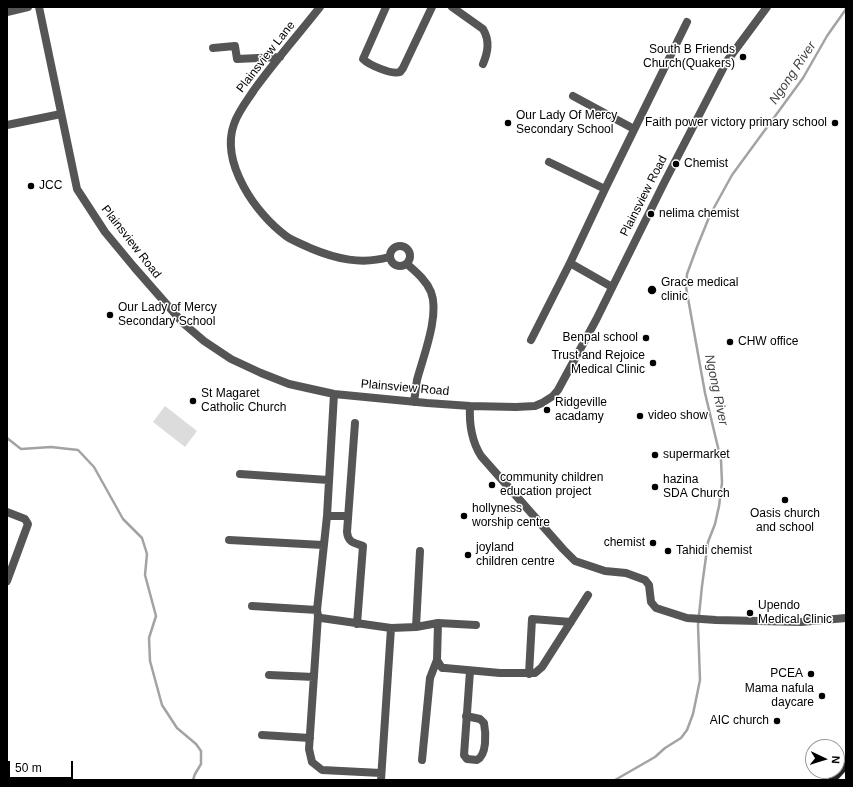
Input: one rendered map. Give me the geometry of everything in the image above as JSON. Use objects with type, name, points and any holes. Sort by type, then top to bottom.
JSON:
[{"type":"main road","points":[[832,780],[846,765]]},
{"type":"street","points":[[7,12],[28,7]]},
{"type":"street","name":"Plainsview Road","points":[[39,7],[78,193],[105,232],[183,323],[210,345],[243,366],[289,384],[334,394],[470,406],[535,406],[549,400],[553,396],[574,363],[664,183],[728,60],[767,7]]},
{"type":"street","name":"Plainsview Lane","points":[[320,7],[244,104],[234,124],[231,140],[233,162],[241,183],[269,220],[286,236],[327,255],[343,259],[378,261],[389,257]]},
{"type":"street","points":[[386,7],[363,59],[379,68],[395,73],[399,73],[402,70],[432,7]]},
{"type":"street","points":[[452,7],[483,29],[486,34],[488,44],[486,57],[483,64]]},
{"type":"street","points":[[530,340],[570,263],[686,22]]},
{"type":"street","points":[[213,48],[235,46],[237,59],[280,57]]},
{"type":"street","points":[[573,96],[634,129]]},
{"type":"street","points":[[7,125],[61,114]]},
{"type":"street","points":[[549,162],[605,188]]},
{"type":"street","points":[[396,246],[403,246],[408,250],[410,257],[407,264],[401,267],[394,264],[389,257],[391,251],[396,246]]},
{"type":"street","points":[[570,263],[612,287]]},
{"type":"street","points":[[407,264],[425,281],[433,299],[434,314],[424,360],[417,380],[414,402]]},
{"type":"street","points":[[334,394],[327,516],[323,545],[310,738],[310,756],[312,762],[322,770],[381,777],[391,628]]},
{"type":"street","points":[[470,406],[469,420],[472,439],[481,456],[563,549],[576,561],[605,571],[626,573],[646,580],[649,585],[651,602],[656,608],[687,618],[716,620],[801,622],[846,618]]},
{"type":"street","points":[[355,423],[347,532],[349,539],[353,543],[363,546],[357,624]]},
{"type":"street","points":[[240,474],[328,480]]},
{"type":"street","points":[[7,512],[25,519],[28,524],[7,580]]},
{"type":"street","points":[[327,516],[347,516]]},
{"type":"street","points":[[229,540],[323,545]]},
{"type":"street","points":[[416,627],[420,551]]},
{"type":"street","points":[[436,660],[442,668],[500,673],[535,673],[539,670],[588,595]]},
{"type":"street","points":[[252,606],[318,613]]},
{"type":"street","points":[[318,613],[321,618],[391,628],[416,627],[438,623],[476,625]]},
{"type":"street","points":[[529,674],[532,619],[571,622]]},
{"type":"street","points":[[422,760],[430,678],[436,660],[438,623]]},
{"type":"street","points":[[466,716],[480,719],[484,723],[484,751],[482,757],[478,760],[467,759],[464,755],[466,716],[470,671]]},
{"type":"street","points":[[269,675],[314,677]]},
{"type":"street","points":[[262,735],[310,738]]},
{"type":"shaded area","points":[[165,406],[197,431],[185,447],[153,422]]},
{"type":"waterway","name":"Ngong River","points":[[615,780],[655,757],[665,748],[681,738],[687,730],[693,714],[700,680],[698,625],[702,586],[708,542],[715,524],[722,483],[721,460],[705,393],[686,287],[687,274],[710,215],[732,175],[803,78],[827,36],[846,9]]},
{"type":"waterway","points":[[7,438],[21,449],[51,447],[78,450],[94,467],[123,519],[142,538],[147,554],[145,575],[156,616],[149,638],[150,661],[162,705],[177,728],[196,744],[201,751],[201,764],[193,780]]},
{"type":"place","name":"South B Friends Church(Quakers)","points":[[743,57]]},
{"type":"place","name":"Our Lady Of Mercy Secondary School","points":[[508,123]]},
{"type":"place","name":"Faith power victory primary school","points":[[835,123]]},
{"type":"place","name":"Chemist","points":[[676,164]]},
{"type":"place","name":"JCC","points":[[31,186]]},
{"type":"place","name":"nelima chemist","points":[[651,214]]},
{"type":"place","name":"Grace medical clinic","points":[[652,290]]},
{"type":"place","name":"Our Lady of Mercy Secondary School","points":[[110,315]]},
{"type":"place","name":"Benpal school","points":[[646,338]]},
{"type":"place","name":"CHW office","points":[[730,342]]},
{"type":"place","name":"Trust and Rejoice Medical Clinic","points":[[653,363]]},
{"type":"place","name":"St Magaret Catholic Church","points":[[193,401]]},
{"type":"place","name":"Ridgeville acadamy","points":[[547,410]]},
{"type":"place","name":"video show","points":[[640,416]]},
{"type":"place","name":"supermarket","points":[[655,455]]},
{"type":"place","name":"community children education project","points":[[492,485]]},
{"type":"place","name":"hazina SDA Church","points":[[655,487]]},
{"type":"place","name":"Oasis church and school","points":[[785,500]]},
{"type":"place","name":"hollyness worship centre","points":[[464,516]]},
{"type":"place","name":"chemist","points":[[653,543]]},
{"type":"place","name":"Tahidi chemist","points":[[668,551]]},
{"type":"place","name":"joyland children centre","points":[[468,555]]},
{"type":"place","name":"Upendo Medical Clinic","points":[[750,613]]},
{"type":"place","name":"PCEA","points":[[811,674]]},
{"type":"place","name":"Mama nafula daycare","points":[[822,696]]},
{"type":"place","name":"AIC church","points":[[777,721]]}]
